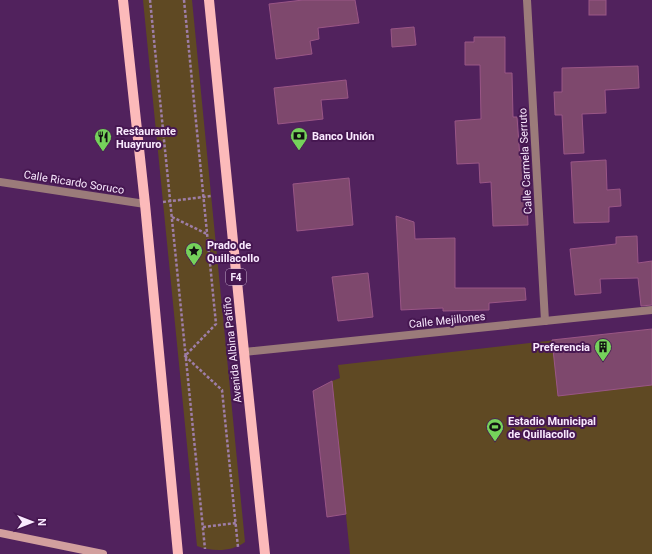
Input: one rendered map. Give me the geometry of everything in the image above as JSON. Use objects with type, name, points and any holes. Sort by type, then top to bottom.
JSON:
[{"type":"main road","points":[[123,0],[145,204],[178,554]]},
{"type":"main road","name":"Avenida Albina Patiño","points":[[209,0],[265,554]]},
{"type":"main road","points":[[0,533],[103,554]]},
{"type":"street","name":"Calle Carmela Serruto","points":[[527,0],[545,322]]},
{"type":"street","name":"Calle Ricardo Soruco","points":[[0,182],[145,204]]},
{"type":"street","name":"Calle Mejillones","points":[[244,352],[652,310]]},
{"type":"path","points":[[150,0],[205,549]]},
{"type":"path","points":[[184,0],[216,324],[185,356]]},
{"type":"path","points":[[163,202],[211,196]]},
{"type":"path","points":[[172,217],[207,234]]},
{"type":"path","points":[[185,356],[222,390],[238,547]]},
{"type":"path","points":[[203,527],[236,523]]},
{"type":"shaded area","name":"Prado de Quillacollo","points":[[143,0],[192,0],[245,542],[234,548],[222,550],[197,546]]},
{"type":"shaded area","name":"Estadio Municipal de Quillacollo","points":[[652,329],[652,554],[350,554],[332,381],[340,378],[338,365]]},
{"type":"building","points":[[303,0],[355,0],[359,23],[318,28],[319,39],[310,41],[312,54],[276,59],[269,4]]},
{"type":"building","points":[[589,0],[606,0],[606,15],[589,15]]},
{"type":"building","points":[[414,27],[416,45],[392,47],[391,29]]},
{"type":"building","points":[[474,37],[505,37],[505,73],[512,73],[513,117],[517,117],[520,158],[523,158],[525,202],[527,201],[528,225],[493,226],[491,182],[480,183],[479,163],[457,164],[455,121],[481,119],[480,65],[465,65],[465,42],[474,42]]},
{"type":"building","points":[[638,66],[639,88],[605,90],[606,113],[582,114],[584,153],[564,154],[562,115],[555,115],[554,92],[562,92],[562,68]]},
{"type":"building","points":[[346,80],[348,98],[321,100],[323,119],[278,124],[274,88]]},
{"type":"building","points":[[606,160],[607,190],[620,189],[621,206],[609,207],[609,222],[574,223],[571,162]]},
{"type":"building","points":[[349,178],[353,225],[297,231],[293,184]]},
{"type":"building","points":[[396,216],[414,222],[415,239],[455,238],[455,288],[525,288],[526,300],[489,303],[489,310],[443,311],[443,308],[401,310]]},
{"type":"building","points":[[637,236],[638,263],[652,261],[652,305],[641,306],[638,278],[600,279],[601,293],[575,295],[570,249],[616,244],[616,237]]},
{"type":"building","points":[[368,273],[373,317],[338,321],[332,277]]},
{"type":"building","name":"Preferencia","points":[[652,329],[652,385],[558,396],[552,340]]},
{"type":"building","points":[[332,381],[346,514],[327,517],[313,391]]},
{"type":"place","name":"Banco Unión","points":[[299,151]]},
{"type":"place","name":"Restaurante Huayruro","points":[[103,152]]},
{"type":"place","name":"Prado de Quillacollo","points":[[194,266]]},
{"type":"place","name":"Preferencia","points":[[603,362]]},
{"type":"place","name":"Estadio Municipal de Quillacollo","points":[[495,442]]}]
